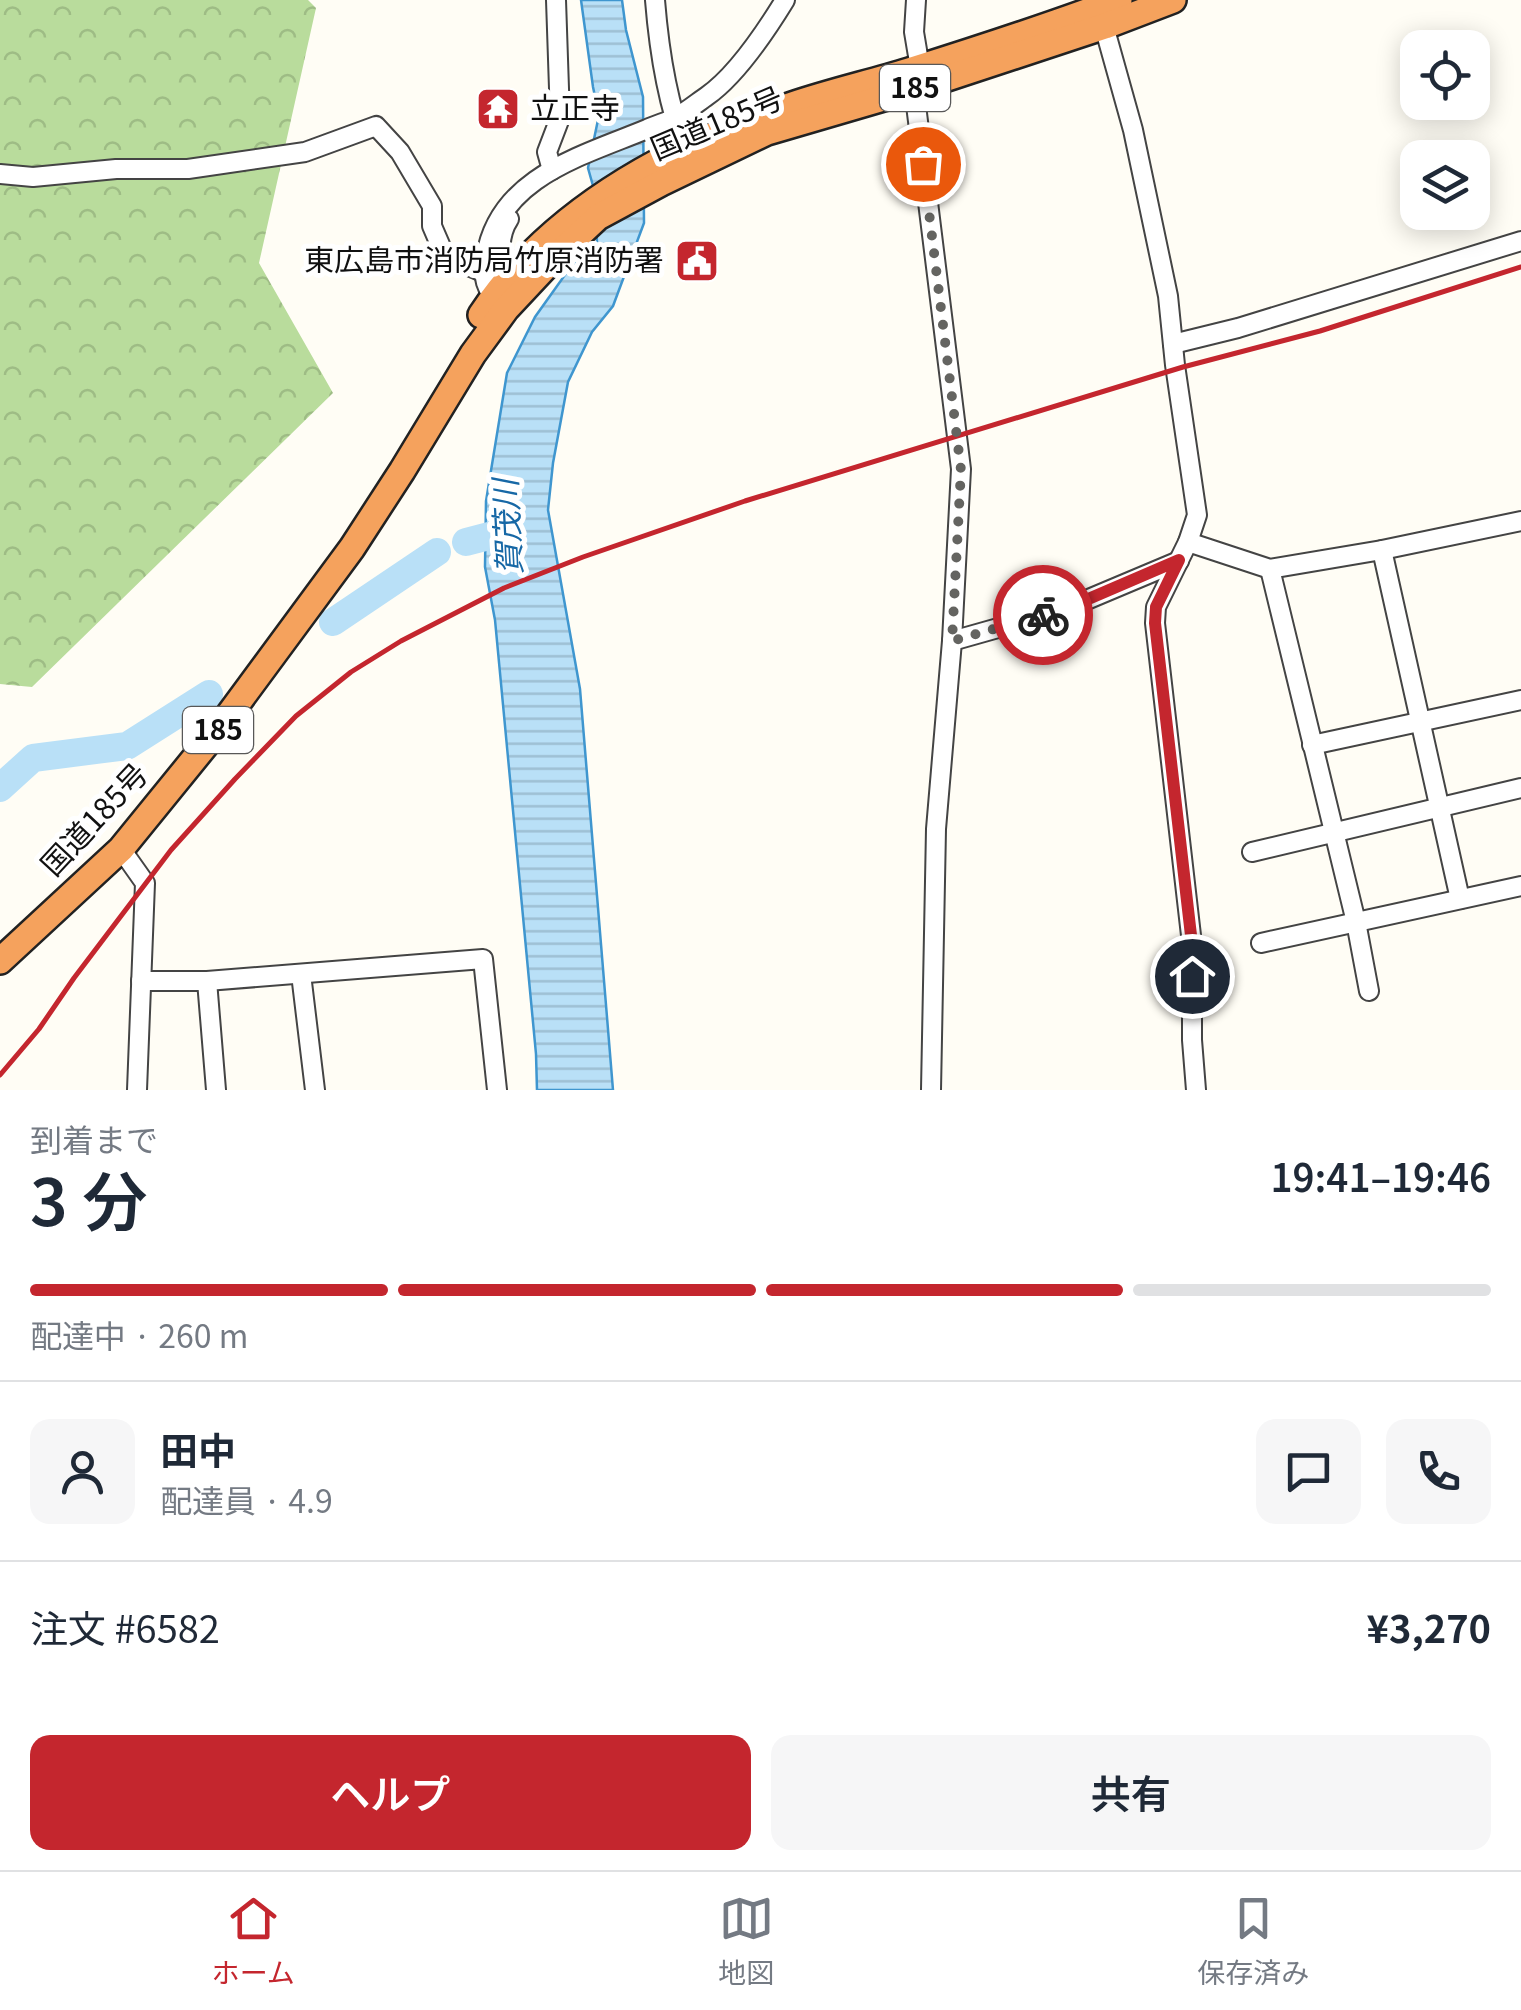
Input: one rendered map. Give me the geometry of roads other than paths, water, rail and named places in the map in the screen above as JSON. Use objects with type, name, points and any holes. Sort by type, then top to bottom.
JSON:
[{"type":"highway","name":"国道185号","points":[[0,960],[121,849],[228,716],[352,548],[402,471],[461,346],[528,258],[601,195],[1104,8],[1172,0]]},
{"type":"highway","name":"国道185号","points":[[503,292],[685,148],[792,105],[917,78]]},
{"type":"street","points":[[556,0],[560,118],[547,152],[556,168]]},
{"type":"street","points":[[655,0],[667,121],[685,148]]},
{"type":"street","points":[[503,292],[500,247],[504,226],[522,201],[556,168],[667,121],[713,92],[765,31],[785,0]]},
{"type":"street","points":[[916,0],[917,78],[961,470],[936,829],[931,1090]]},
{"type":"street","points":[[1104,8],[1168,296],[1197,515],[1156,607],[1155,623],[1192,944],[1196,1090]]},
{"type":"street","points":[[0,174],[33,178],[116,169],[188,169],[305,152],[376,126],[400,152],[432,206],[432,226],[445,256],[503,292]]},
{"type":"street","points":[[1172,344],[1238,328],[1521,241]]},
{"type":"street","points":[[1188,542],[1270,569],[1521,522]]},
{"type":"street","points":[[1382,550],[1460,899]]},
{"type":"street","points":[[952,641],[1065,609],[1179,560]]},
{"type":"street","points":[[1270,569],[1369,990]]},
{"type":"street","points":[[1312,746],[1521,700]]},
{"type":"street","points":[[1252,852],[1521,788]]},
{"type":"street","points":[[121,849],[145,883],[137,1090]]},
{"type":"street","points":[[1262,943],[1521,886]]},
{"type":"street","points":[[141,980],[206,981],[483,959],[497,1090]]},
{"type":"street","points":[[301,974],[315,1090]]},
{"type":"street","points":[[206,981],[216,1090]]},
{"type":"water","name":"賀茂川","points":[[581,0],[622,0],[643,97],[644,223],[613,306],[592,332],[568,382],[548,510],[580,689],[613,1090],[537,1090],[495,620],[485,567],[486,501],[507,373],[535,317],[567,272],[597,243],[595,193],[588,168],[599,115]]},
{"type":"waterway","name":"賀茂川","points":[[466,542],[508,531]]},
{"type":"waterway","points":[[333,622],[437,552]]},
{"type":"waterway","points":[[0,788],[33,758],[127,746],[209,694]]},
{"type":"railway","points":[[0,1075],[39,1029],[171,850],[235,779],[296,716],[351,672],[401,641],[504,588],[745,501],[1183,367],[1320,331],[1521,267]]},
{"type":"place","name":"立正寺","points":[[498,109]]},
{"type":"place","name":"東広島市消防局竹原消防署","points":[[697,261]]}]
